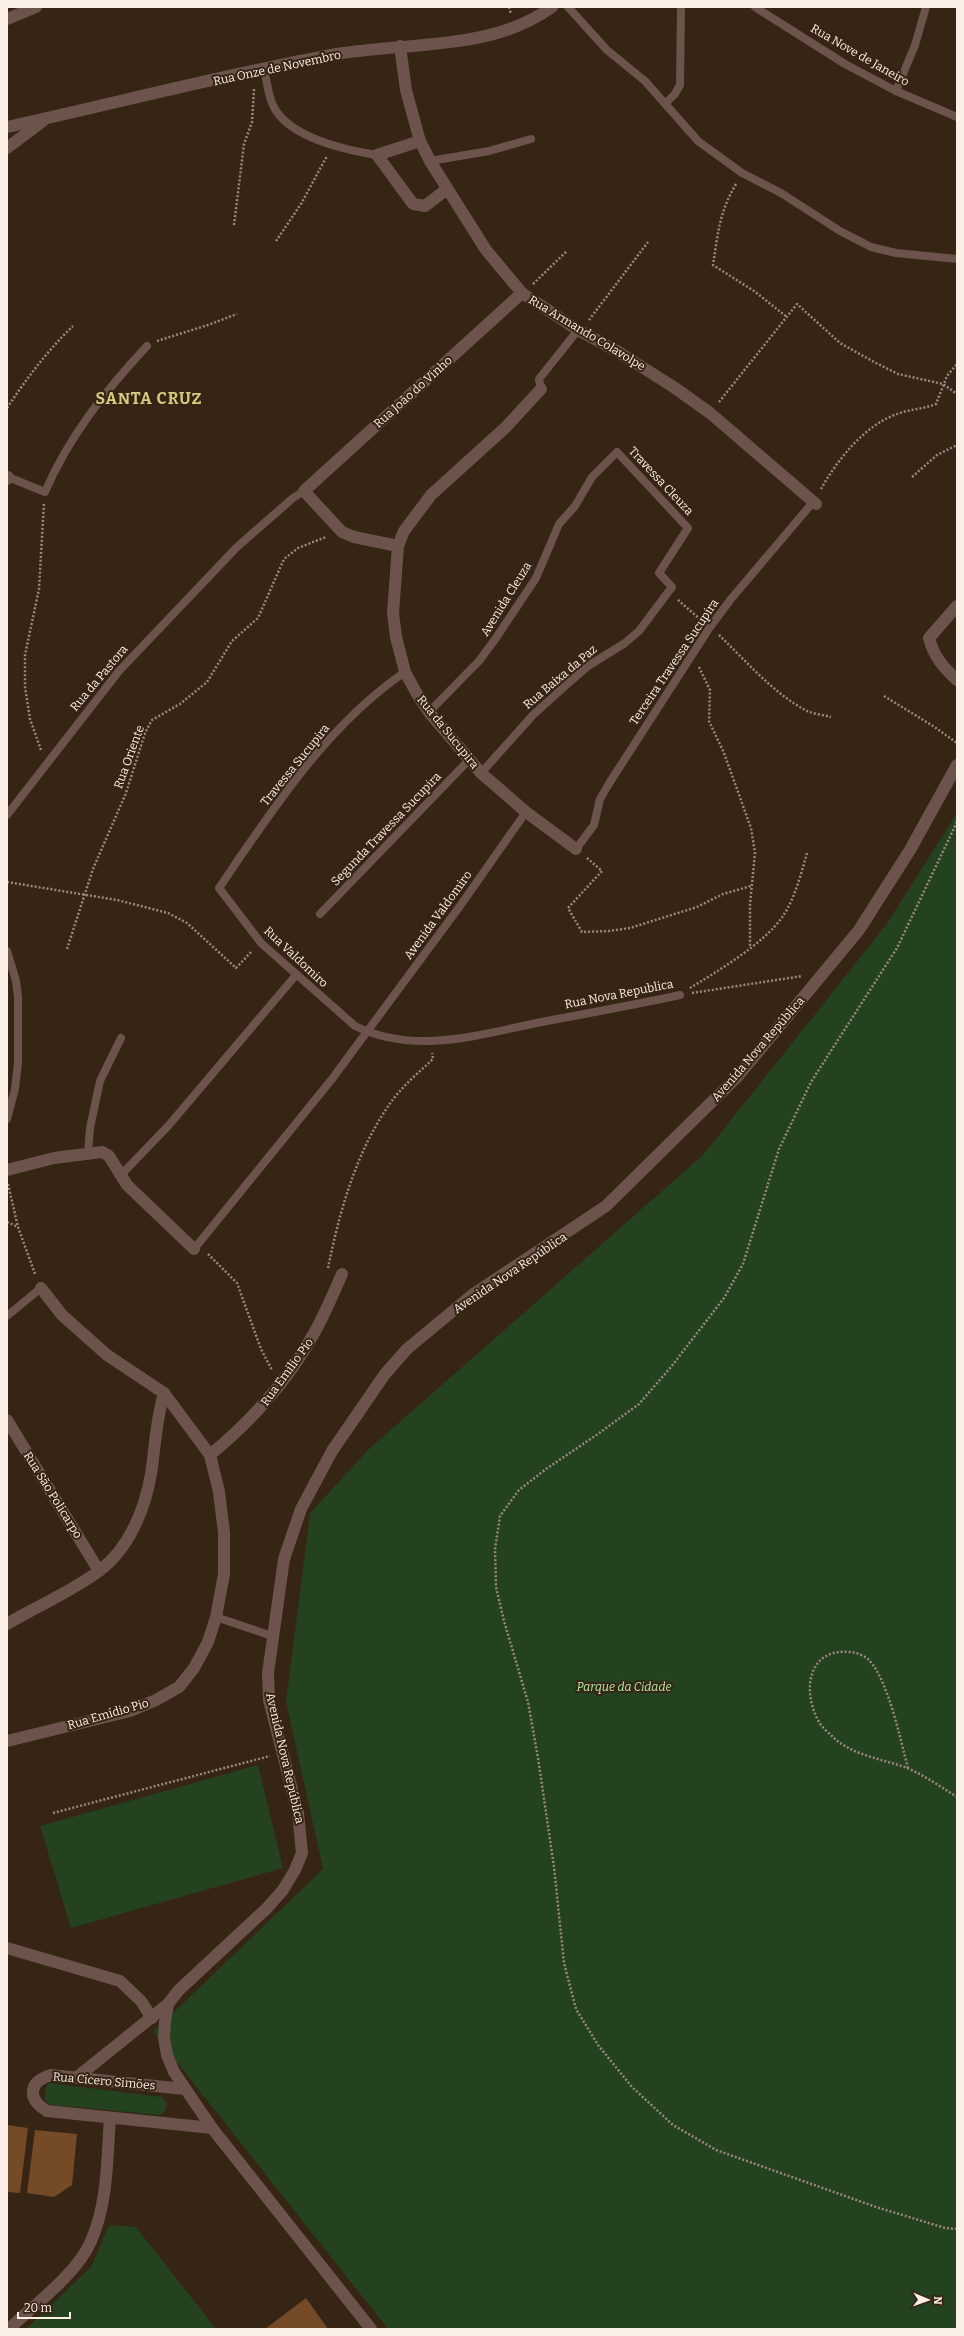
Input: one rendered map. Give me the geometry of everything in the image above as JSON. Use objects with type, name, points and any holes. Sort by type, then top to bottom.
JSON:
[{"type":"street","points":[[10,20],[36,7]]},
{"type":"street","name":"Rua Onze de Novembro","points":[[7,148],[46,119],[337,54],[485,36],[517,28],[552,7]]},
{"type":"street","name":"Rua Armando Colavolpe","points":[[400,46],[406,90],[420,141],[430,161],[486,250],[522,293],[578,330],[650,371],[710,413],[815,502]]},
{"type":"street","points":[[7,127],[46,119]]},
{"type":"street","points":[[420,141],[377,155],[413,204],[425,206],[448,190]]},
{"type":"street","name":"Rua João do Vinho","points":[[304,492],[522,293]]},
{"type":"street","name":"Rua da Sucupira","points":[[541,389],[506,427],[431,495],[404,531],[398,546],[393,613],[396,637],[406,672],[417,694],[429,712],[481,773],[526,812],[576,849]]},
{"type":"street","points":[[304,492],[342,532],[354,537],[398,546]]},
{"type":"street","points":[[957,606],[929,638],[933,652],[940,665],[957,680]]},
{"type":"street","name":"Avenida Nova República","points":[[76,2078],[168,2004],[179,1990],[266,1908],[283,1890],[295,1870],[302,1853],[302,1834],[269,1700],[268,1673],[284,1559],[301,1509],[332,1451],[385,1374],[407,1349],[472,1295],[606,1206],[738,1076],[859,930],[888,885],[957,765]]},
{"type":"street","points":[[7,1170],[54,1158],[102,1152],[109,1156],[120,1176],[196,1247]]},
{"type":"street","name":"Rua Emilio Pio","points":[[210,1455],[256,1415],[280,1384],[314,1335],[342,1274]]},
{"type":"street","points":[[41,1288],[62,1315],[107,1355],[164,1393],[210,1455]]},
{"type":"street","points":[[7,1624],[100,1570],[126,1542],[136,1522],[151,1475],[155,1428],[164,1393]]},
{"type":"street","name":"Rua São Policarpo","points":[[7,1420],[100,1570]]},
{"type":"street","name":"Rua Emídio Pio","points":[[7,1741],[130,1711],[162,1697],[179,1687],[194,1668],[208,1642],[216,1617],[224,1574],[224,1533],[219,1492],[210,1455]]},
{"type":"street","points":[[7,1948],[120,1981],[141,2001],[152,2018]]},
{"type":"street","points":[[168,2004],[164,2038],[167,2055],[184,2089],[212,2128],[372,2329]]},
{"type":"street","name":"Rua Cícero Simões","points":[[184,2089],[51,2075],[41,2078],[34,2086],[33,2096],[37,2105],[47,2112],[212,2128]]},
{"type":"street","points":[[9,2329],[77,2263],[91,2242],[100,2215],[104,2190],[110,2118]]},
{"type":"lane","points":[[568,7],[607,50],[645,81],[698,141],[742,173],[781,194],[840,231],[871,247],[896,253],[957,260]]},
{"type":"lane","points":[[665,104],[675,94],[680,85],[681,7]]},
{"type":"lane","name":"Rua Nove de Janeiro","points":[[755,7],[845,64],[896,91],[957,117]]},
{"type":"lane","points":[[896,91],[915,45],[926,7]]},
{"type":"lane","points":[[259,71],[272,104],[282,118],[297,129],[333,145],[377,155]]},
{"type":"lane","points":[[430,161],[489,151],[531,139]]},
{"type":"lane","points":[[541,389],[539,379],[578,330]]},
{"type":"lane","points":[[8,478],[45,492],[58,463],[78,431],[109,387],[147,346]]},
{"type":"lane","name":"Travessa Cleuza","points":[[617,452],[688,528],[659,573],[672,587],[668,592]]},
{"type":"lane","name":"Avenida Cleuza","points":[[429,712],[479,661],[496,638],[536,578],[559,524],[575,506],[592,477],[617,452]]},
{"type":"lane","name":"Rua da Pastora","points":[[7,815],[119,671],[237,547],[293,498],[304,492]]},
{"type":"lane","name":"Terceira Travessa Sucupira","points":[[576,849],[594,825],[600,800],[634,741],[669,693],[691,655],[710,627],[750,576],[815,502]]},
{"type":"lane","name":"Rua Baixa da Paz","points":[[481,773],[533,715],[564,687],[588,666],[625,643],[639,631],[668,592]]},
{"type":"lane","name":"Travessa Sucupira","points":[[219,888],[278,803],[322,748],[371,697],[406,672]]},
{"type":"lane","name":"Segunda Travessa Sucupira","points":[[320,914],[469,760]]},
{"type":"lane","name":"Avenida Valdomiro","points":[[196,1247],[300,1121],[368,1032],[526,812]]},
{"type":"lane","name":"Rua Valdomiro","points":[[219,888],[261,943],[347,1020],[368,1032]]},
{"type":"lane","points":[[7,951],[16,981],[18,997],[18,1063],[15,1089],[7,1119]]},
{"type":"lane","points":[[120,1176],[169,1125],[296,975]]},
{"type":"lane","name":"Rua Nova Republica","points":[[368,1032],[394,1037],[431,1041],[448,1041],[680,995]]},
{"type":"lane","points":[[88,1153],[90,1128],[100,1081],[121,1038]]},
{"type":"lane","points":[[7,1316],[41,1288]]},
{"type":"lane","points":[[216,1617],[272,1636]]},
{"type":"path","points":[[234,225],[243,151],[252,122],[259,71]]},
{"type":"path","points":[[276,241],[301,204],[333,145]]},
{"type":"path","points":[[742,173],[724,204],[719,223],[713,266],[754,291],[787,317]]},
{"type":"path","points":[[578,330],[586,324],[648,242]]},
{"type":"path","points":[[522,293],[567,251]]},
{"type":"path","points":[[710,413],[797,304],[840,343],[898,374],[943,384],[957,394]]},
{"type":"path","points":[[147,346],[163,338],[208,325],[237,314]]},
{"type":"path","points":[[7,408],[31,371],[53,345],[73,326]]},
{"type":"path","points":[[815,502],[829,474],[858,440],[876,425],[897,414],[936,404],[943,384],[957,364]]},
{"type":"path","points":[[912,477],[936,455],[957,445]]},
{"type":"path","points":[[45,492],[39,589],[25,655],[25,687],[30,719],[46,764]]},
{"type":"path","name":"Rua Oriente","points":[[67,949],[102,846],[132,777],[141,746],[152,720],[180,704],[207,682],[232,641],[258,618],[284,559],[298,548],[342,532]]},
{"type":"path","points":[[668,592],[710,627],[774,688],[795,704],[809,712],[831,717]]},
{"type":"path","points":[[691,655],[710,690],[709,721],[724,753],[751,828],[755,853],[751,886],[750,947]]},
{"type":"path","points":[[884,696],[933,726],[957,743]]},
{"type":"path","points":[[957,822],[897,948],[811,1082],[779,1149],[743,1264],[724,1298],[671,1367],[640,1404],[546,1469],[519,1490],[500,1516],[495,1549],[496,1587],[504,1621],[528,1702],[538,1758],[554,1867],[564,1963],[576,2008],[598,2045],[632,2087],[673,2125],[716,2150],[876,2207],[945,2228],[957,2229]]},
{"type":"path","points":[[576,849],[602,871],[568,908],[582,932],[630,928],[697,907],[723,894],[751,886]]},
{"type":"path","name":"Rua Nova Republica","points":[[680,995],[723,968],[750,947],[782,917],[794,893],[807,853]]},
{"type":"path","points":[[7,882],[149,907],[168,913],[187,923],[236,968],[261,943]]},
{"type":"path","points":[[680,995],[825,972]]},
{"type":"path","points":[[326,1276],[338,1219],[364,1152],[377,1124],[388,1106],[410,1080],[433,1059],[431,1041]]},
{"type":"path","points":[[7,1181],[18,1227],[41,1288]]},
{"type":"path","points":[[7,1222],[18,1227]]},
{"type":"path","points":[[196,1247],[237,1283],[262,1349],[280,1384]]},
{"type":"path","points":[[908,1768],[880,1678],[869,1659],[854,1652],[837,1650],[821,1660],[809,1677],[810,1700],[818,1722],[836,1739],[856,1751],[908,1768],[957,1797]]},
{"type":"path","points":[[53,1813],[283,1753]]},
{"type":"green space","name":"Parque da Cidade","points":[[957,813],[957,2329],[388,2329],[153,2032],[323,1869],[286,1702],[310,1513],[369,1449],[703,1155],[886,925]]},
{"type":"green space","points":[[258,1765],[283,1868],[71,1928],[40,1826]]},
{"type":"green space","points":[[49,2083],[162,2097],[167,2103],[165,2111],[160,2115],[52,2105],[45,2101],[45,2088]]},
{"type":"green space","points":[[109,2225],[136,2227],[216,2329],[26,2329],[91,2267]]},
{"type":"building","points":[[7,2125],[28,2128],[20,2193],[7,2192]]},
{"type":"building","points":[[35,2130],[77,2134],[72,2185],[54,2197],[27,2193]]},
{"type":"building","points":[[306,2298],[328,2329],[265,2329]]},
{"type":"district","name":"SANTA CRUZ","points":[[149,398]]}]
